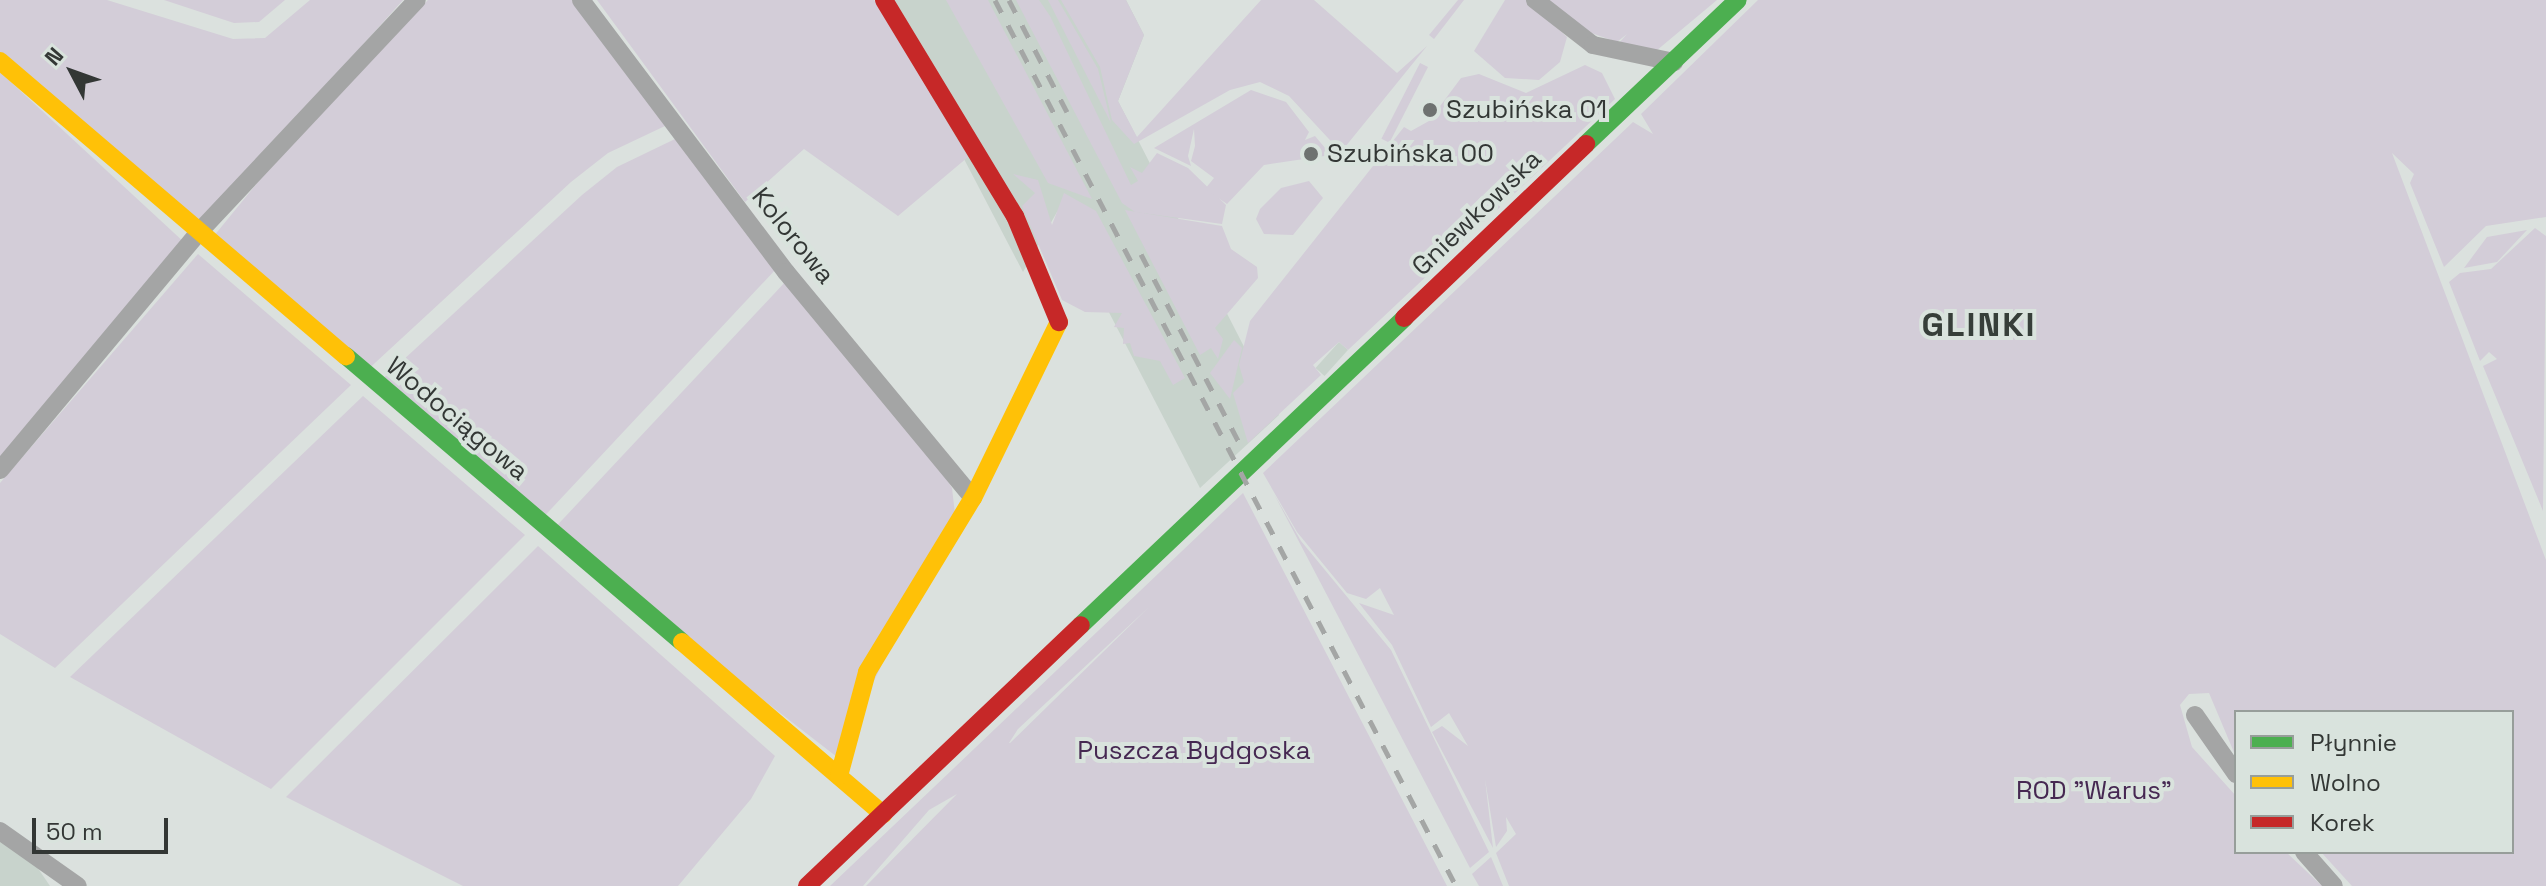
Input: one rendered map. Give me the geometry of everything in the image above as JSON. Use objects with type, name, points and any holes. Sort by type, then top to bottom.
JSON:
[{"type":"street","points":[[0,470],[199,232],[417,0]]},
{"type":"street","name":"Kolorowa","points":[[581,0],[786,272],[973,498]]},
{"type":"street","points":[[839,776],[867,672],[973,498],[1059,323],[1015,216],[884,0]]},
{"type":"street","points":[[1535,0],[1593,45],[1674,62]]},
{"type":"street","name":"Gniewkowska","points":[[807,886],[1738,0]]},
{"type":"street","name":"Wodociągowa","points":[[0,61],[883,814]]},
{"type":"street","points":[[2195,715],[2234,771]]},
{"type":"street","points":[[0,831],[78,886]]},
{"type":"street","points":[[2306,854],[2334,886]]},
{"type":"shaded area","points":[[881,0],[1126,0],[1144,35],[1118,101],[1279,415],[1200,488],[1057,212],[1023,272]]},
{"type":"shaded area","points":[[1339,342],[1348,350],[1324,376],[1316,368]]},
{"type":"shaded area","points":[[0,838],[33,861],[50,886],[0,886]]},
{"type":"green space","points":[[0,0],[107,0],[233,39],[265,38],[310,0],[403,0],[196,231],[0,52]]},
{"type":"green space","points":[[164,0],[285,0],[259,22],[234,23]]},
{"type":"green space","points":[[428,0],[577,0],[665,126],[608,153],[571,182],[363,374],[209,242],[294,138]]},
{"type":"green space","points":[[597,0],[874,0],[968,157],[898,216],[804,149],[745,202]]},
{"type":"green space","points":[[946,0],[988,0],[1092,199],[1048,183]]},
{"type":"green space","points":[[1016,0],[1039,0],[1050,16],[1131,185],[1138,181],[1130,167],[1142,173],[1157,153],[1188,168],[1226,205],[1222,224],[1135,212],[1122,203]]},
{"type":"green space","points":[[1048,0],[1058,0],[1098,69],[1111,123]]},
{"type":"green space","points":[[1061,0],[1126,0],[1144,35],[1118,101],[1137,137],[1261,0],[1314,0],[1397,73],[1427,46],[1341,152],[1289,96],[1260,82],[1230,90],[1134,144],[1112,120],[1100,67]]},
{"type":"green space","points":[[1458,0],[1464,0],[1434,39],[1429,35]]},
{"type":"green space","points":[[1505,0],[1527,0],[1567,37],[1560,62],[1539,80],[1505,78],[1474,51]]},
{"type":"green space","points":[[1541,0],[1717,0],[1656,51],[1619,43],[1627,34],[1617,42],[1580,29]]},
{"type":"green space","name":"ROD \"Warus\"","points":[[1758,0],[2546,0],[2546,217],[2486,226],[2444,267],[2410,183],[2414,174],[2392,153],[2546,560],[2546,886],[2352,886],[2323,854],[2514,854],[2514,710],[2234,710],[2234,752],[2209,693],[2189,694],[2180,705],[2192,747],[2234,794],[2234,854],[2288,854],[2322,886],[1509,886],[1496,853],[1516,834],[1506,817],[1507,831],[1496,847],[1485,779],[1493,848],[1432,732],[1442,726],[1468,746],[1449,713],[1431,727],[1392,645],[1359,603],[1394,615],[1380,588],[1366,599],[1347,593],[1297,532],[1263,473],[1633,122],[1653,134],[1641,114]]},
{"type":"green space","points":[[1420,63],[1428,67],[1389,143],[1381,139]]},
{"type":"green space","points":[[1585,65],[1602,73],[1615,99],[1348,350],[1339,342],[1313,365],[1321,375],[1248,443],[1233,393],[1244,382],[1239,365],[1250,321],[1404,127],[1411,131],[1429,121],[1461,78],[1479,74],[1526,93]]},
{"type":"green space","points":[[0,72],[186,244],[0,459]]},
{"type":"green space","points":[[1251,90],[1286,102],[1309,132],[1305,140],[1315,136],[1331,155],[1264,165],[1227,204],[1205,189],[1214,178],[1191,161],[1195,146],[1194,129],[1188,156],[1191,166],[1154,148]]},
{"type":"green space","points":[[675,139],[777,268],[537,524],[376,385],[582,195],[617,167]]},
{"type":"green space","points":[[1013,174],[1038,180],[1052,225],[1064,193],[1096,211],[1185,378],[1173,385],[1160,361],[1134,356],[1130,343],[1123,344],[1124,328],[1114,327],[1122,313],[1085,312],[1062,300],[1022,206],[1035,193]]},
{"type":"green space","points":[[1309,181],[1323,198],[1293,235],[1264,234],[1256,219],[1260,209],[1281,188]]},
{"type":"green space","points":[[1125,210],[1222,226],[1231,249],[1257,267],[1258,278],[1215,328],[1223,339],[1218,359],[1211,348],[1200,355]]},
{"type":"green space","points":[[2535,228],[2546,236],[2543,511],[2483,366],[2497,359],[2489,352],[2480,361],[2449,282],[2460,273],[2491,269]]},
{"type":"green space","points":[[2527,230],[2497,262],[2464,268],[2487,237]]},
{"type":"green space","points":[[198,254],[351,385],[55,668],[0,634],[0,483]]},
{"type":"green space","points":[[787,280],[929,451],[952,488],[955,514],[837,757],[549,534]]},
{"type":"green space","points":[[1234,340],[1242,348],[1230,399],[1210,373]]},
{"type":"green space","points":[[363,396],[525,535],[271,789],[70,677]]},
{"type":"green space","name":"Puszcza Bydgoska","points":[[1243,493],[1447,886],[866,886],[957,794],[929,810],[863,886],[830,886]],"holes":[[[1149,607],[1010,743],[1018,729]]]},
{"type":"green space","points":[[1274,494],[1301,541],[1391,650],[1489,852],[1470,868]]},
{"type":"green space","points":[[538,546],[775,756],[751,799],[678,886],[463,886],[286,797]]},
{"type":"green space","points":[[1491,857],[1503,886],[1479,886],[1472,874]]},
{"type":"railway","points":[[995,0],[1456,886]]},
{"type":"railway","points":[[1009,0],[1067,112]]},
{"type":"railway","points":[[1141,254],[1241,446]]},
{"type":"traffic: fast","points":[[1586,144],[1738,0]]},
{"type":"traffic: fast","points":[[1081,625],[1404,318]]},
{"type":"traffic: fast","points":[[346,356],[682,642]]},
{"type":"traffic: slow","points":[[0,61],[346,356]]},
{"type":"traffic: slow","points":[[839,776],[867,672],[973,498],[1059,322]]},
{"type":"traffic: slow","points":[[682,642],[883,814]]},
{"type":"traffic: jam","points":[[884,0],[1015,216],[1059,322]]},
{"type":"traffic: jam","points":[[1404,318],[1586,144]]},
{"type":"traffic: jam","points":[[807,886],[1081,625]]},
{"type":"place","name":"Szubińska 01","points":[[1430,110]]},
{"type":"place","name":"Szubińska 00","points":[[1311,154]]},
{"type":"district","name":"GLINKI","points":[[1979,325]]}]
